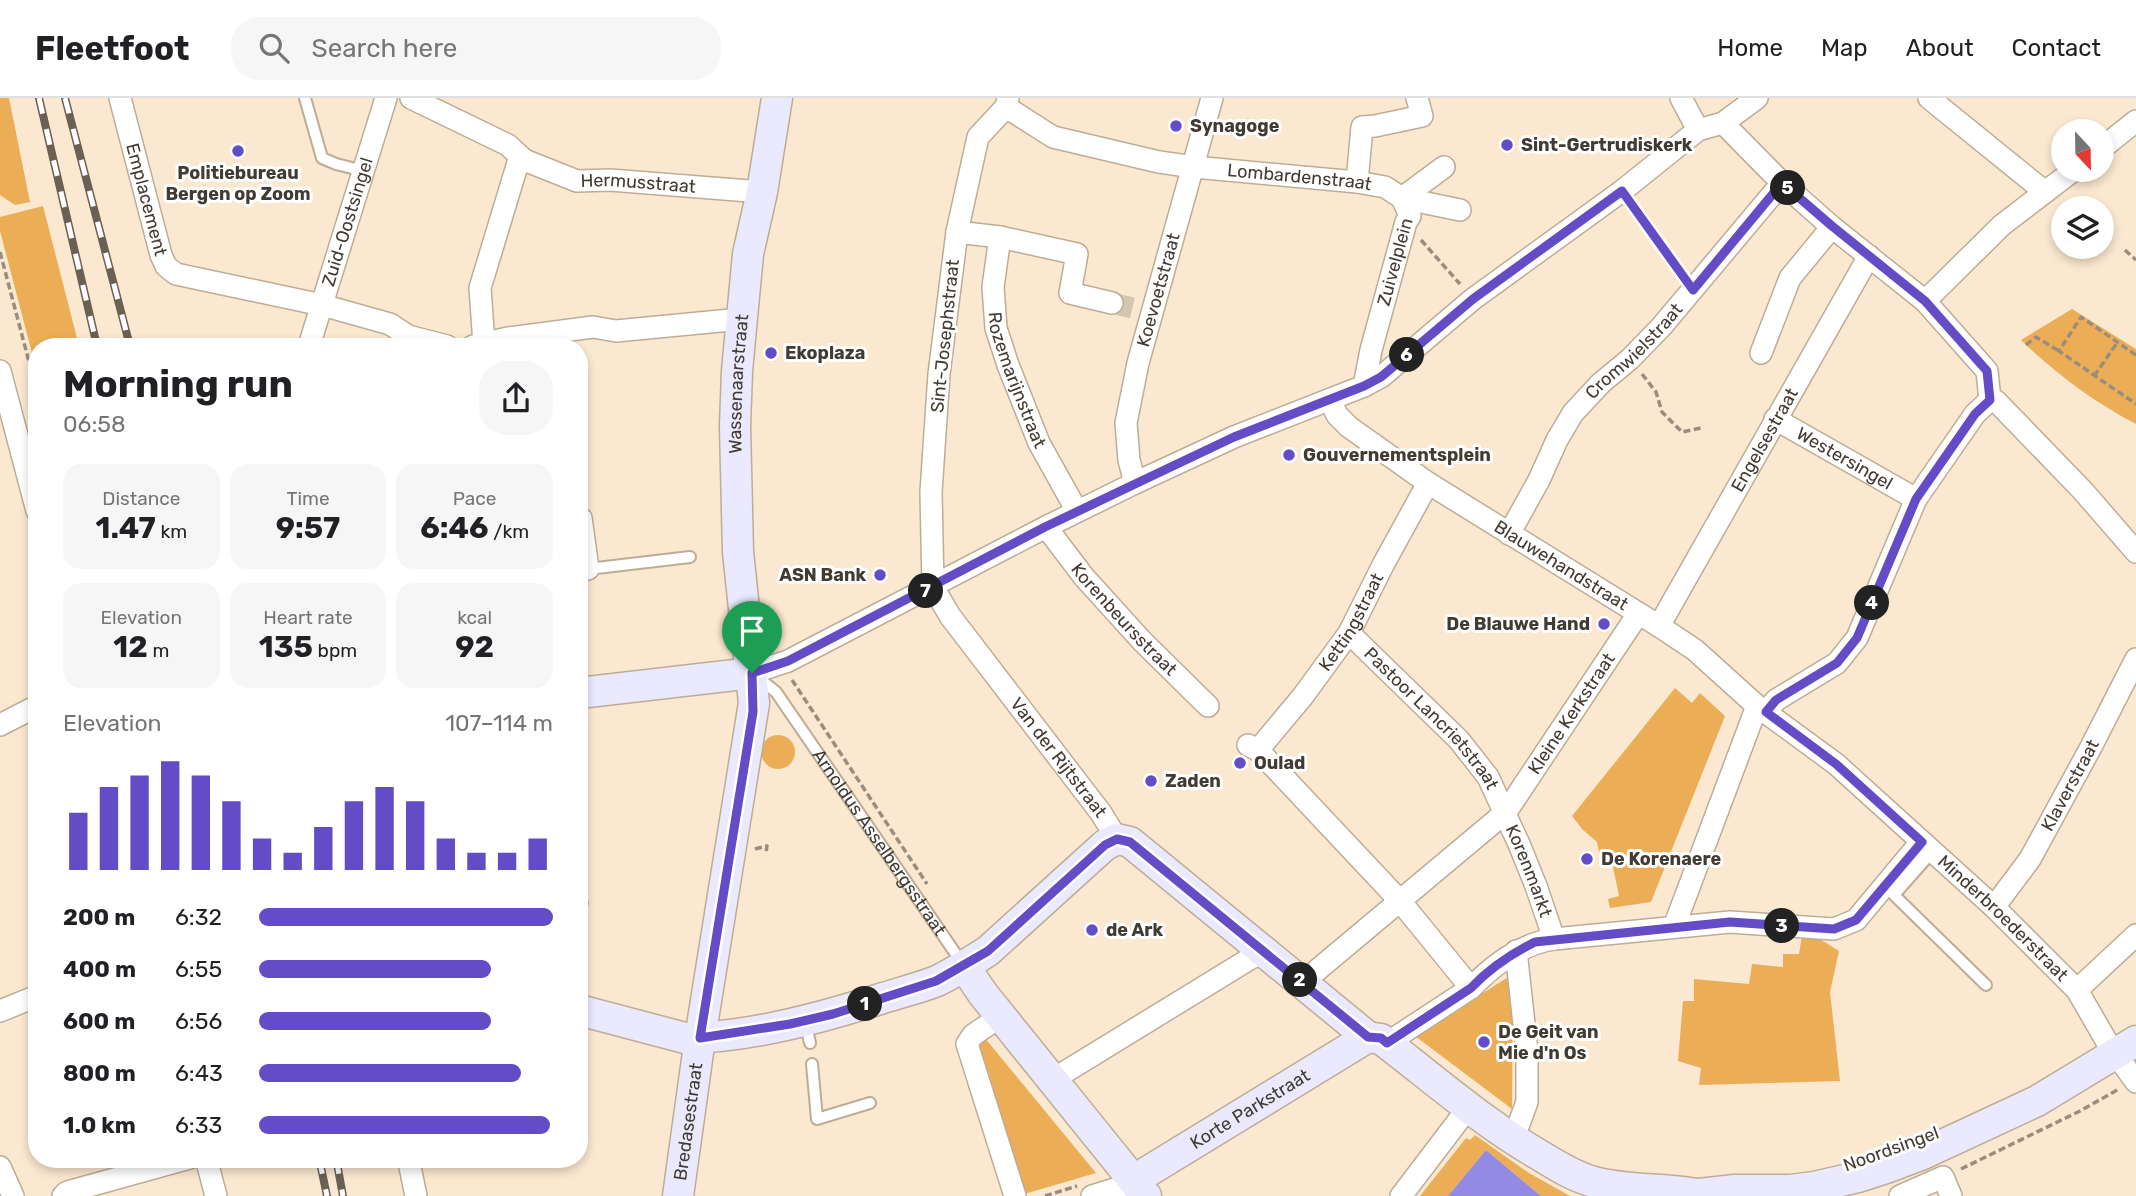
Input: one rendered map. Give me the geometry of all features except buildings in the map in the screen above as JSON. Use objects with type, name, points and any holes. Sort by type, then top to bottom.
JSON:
[{"type":"street","name":"Emplacement","points":[[120,98],[160,255],[166,266],[176,274],[322,305],[390,324],[416,338]]},
{"type":"street","name":"Zuid-Oostsingel","points":[[312,338],[386,98]]},
{"type":"street","name":"Hermusstraat","points":[[411,98],[509,145],[524,160],[577,181],[610,180],[762,192]]},
{"type":"street","name":"Wassenaarstraat","points":[[752,673],[732,552],[735,426],[748,254],[762,192],[777,98]]},
{"type":"street","name":"Koevoetstraat","points":[[1135,484],[1129,460],[1126,423],[1148,312],[1194,167],[1212,98]]},
{"type":"street","points":[[1357,182],[1362,127],[1376,127],[1422,116],[1417,98]]},
{"type":"street","points":[[1681,98],[1698,131]]},
{"type":"street","points":[[588,691],[752,673],[780,665],[1077,511],[1234,437],[1364,386],[1381,377],[1473,299],[1622,191],[1698,131],[1723,123],[1757,98]]},
{"type":"street","points":[[1929,98],[2045,192]]},
{"type":"street","name":"Lombardenstraat","points":[[1007,102],[1052,137],[1159,162],[1357,182],[1385,187],[1402,198]]},
{"type":"street","name":"Sint-Josephstraat","points":[[933,587],[931,492],[939,374],[957,232],[978,136],[1007,102]]},
{"type":"street","points":[[2114,138],[2136,121]]},
{"type":"street","points":[[1723,123],[1782,183],[1925,301],[1987,371],[1990,400]]},
{"type":"street","points":[[478,338],[480,288],[520,156]]},
{"type":"street","points":[[1402,198],[1444,167]]},
{"type":"street","points":[[1925,301],[2002,225],[2058,182]]},
{"type":"street","name":"Cromwielstraat","points":[[1510,534],[1539,480],[1556,440],[1573,413],[1662,326],[1782,183]]},
{"type":"street","name":"Zuivelplein","points":[[1402,198],[1460,210]]},
{"type":"street","name":"Zuivelplein","points":[[1364,386],[1371,350],[1406,222],[1410,216],[1402,198]]},
{"type":"street","points":[[1761,353],[1790,278],[1832,226]]},
{"type":"street","points":[[957,232],[1000,237],[1077,254],[1070,293],[1112,303]]},
{"type":"street","name":"Rozemarijnstraat","points":[[1000,237],[993,287],[996,328],[1039,443],[1077,511]]},
{"type":"street","name":"Engelsestraat","points":[[1659,626],[1869,256]]},
{"type":"street","points":[[508,338],[593,327],[616,331],[741,319]]},
{"type":"street","points":[[0,371],[28,477]]},
{"type":"street","name":"Blauwehandstraat","points":[[1329,400],[1337,415],[1349,427],[1428,483],[1695,650],[1761,709]]},
{"type":"street","points":[[1674,927],[1761,709],[1837,663],[1857,638],[1916,499],[1975,414],[1990,400]]},
{"type":"street","points":[[1990,400],[1996,401],[2064,471],[2136,552]]},
{"type":"street","name":"Westersingel","points":[[1775,419],[1916,499]]},
{"type":"street","name":"Kettingstraat","points":[[1400,901],[1253,748],[1303,696],[1349,633],[1428,483]]},
{"type":"street","name":"Korenbeursstraat","points":[[1045,527],[1083,577],[1208,706]]},
{"type":"street","name":"Van der Rijtstraat","points":[[933,587],[950,616],[1101,813],[1117,839],[1130,842],[1265,953],[1377,1040]]},
{"type":"street","name":"Kleine Kerkstraat","points":[[1506,812],[1639,614]]},
{"type":"street","name":"Pastoor Lancrietstraat","points":[[1349,633],[1459,740],[1488,777],[1506,812]]},
{"type":"street","name":"Klaverstraat","points":[[1994,907],[2029,859],[2136,659]]},
{"type":"street","name":"Bredasestraat","points":[[678,1196],[700,1038],[753,712],[752,673]]},
{"type":"street","name":"Minderbroederstraat","points":[[1761,709],[1836,764],[1994,907],[2077,990]]},
{"type":"street","points":[[0,725],[28,711]]},
{"type":"street","name":"Korenmarkt","points":[[1303,982],[1506,812],[1534,878],[1554,939],[1535,942],[1516,951],[1482,976],[1471,988]]},
{"type":"street","points":[[588,1012],[681,1038],[807,1032],[833,1014],[936,981],[964,966],[988,951],[1105,845],[1117,839]]},
{"type":"street","points":[[1554,939],[1730,922],[1834,929],[1856,920],[1927,847]]},
{"type":"street","points":[[1377,1040],[1471,988],[1400,901]]},
{"type":"street","points":[[2131,1064],[2077,990],[2136,935]]},
{"type":"street","points":[[1513,1140],[1527,1102],[1527,1051],[1516,951]]},
{"type":"street","points":[[1052,1080],[1240,965],[1265,953]]},
{"type":"street","name":"Arnoldus Asselbergsstraat","points":[[964,966],[1140,1188]]},
{"type":"street","points":[[0,1012],[28,1000]]},
{"type":"street","points":[[1001,1016],[973,1035],[967,1044],[1015,1196]]},
{"type":"street","name":"Noordsingel","points":[[1377,1040],[1513,1140],[1563,1169],[1591,1182],[1629,1189],[1702,1195],[1814,1187],[1886,1168],[1923,1154],[2037,1101],[2131,1064]]},
{"type":"street","name":"Korte Parkstraat","points":[[1140,1188],[1377,1040]]},
{"type":"street","name":"Noordsingel","points":[[1842,1196],[1891,1181],[1994,1137],[2131,1064]]},
{"type":"street","points":[[1401,1196],[1468,1108]]},
{"type":"street","points":[[0,1167],[13,1196]]},
{"type":"street","points":[[63,1196],[67,1192],[154,1168]]},
{"type":"street","points":[[209,1168],[216,1196]]},
{"type":"street","points":[[411,1168],[416,1196]]},
{"type":"street","points":[[1900,1196],[1947,1187]]},
{"type":"street","points":[[1092,1196],[1118,1188],[1140,1188]]},
{"type":"lane","points":[[305,98],[321,158],[364,171]]},
{"type":"lane","points":[[588,569],[691,557]]},
{"type":"lane","name":"Arnoldus Asselbergsstraat","points":[[752,673],[782,700],[964,966]]},
{"type":"lane","points":[[1927,847],[1895,895],[1986,985]]},
{"type":"lane","points":[[812,1064],[817,1119],[870,1103]]},
{"type":"path","points":[[1622,191],[1693,290]]},
{"type":"path","points":[[1406,222],[1473,299]]},
{"type":"path","points":[[2125,250],[2136,260]]},
{"type":"path","points":[[0,252],[28,358]]},
{"type":"path","points":[[2059,351],[2081,317],[2136,355]]},
{"type":"path","points":[[2026,345],[2036,337],[2136,404]]},
{"type":"path","points":[[2094,376],[2117,342]]},
{"type":"path","points":[[1630,359],[1656,392],[1662,411],[1668,419],[1682,432],[1701,428]]},
{"type":"path","points":[[749,851],[767,846],[766,852]]},
{"type":"path","points":[[1947,1187],[2030,1135],[2131,1064]]},
{"type":"shaded area","points":[[0,98],[9,98],[30,202],[15,205],[0,195]]},
{"type":"shaded area","points":[[43,206],[77,338],[28,338],[0,231],[0,217]]},
{"type":"shaded area","points":[[2072,309],[2136,349],[2136,424],[2076,386],[2021,340]]},
{"type":"shaded area","points":[[1675,688],[1692,703],[1700,693],[1725,716],[1651,902],[1610,908],[1608,899],[1619,896],[1611,857],[1600,858],[1597,842],[1572,816]]},
{"type":"shaded area","points":[[778,735],[790,740],[795,752],[790,764],[778,769],[766,764],[761,752],[766,740]]},
{"type":"shaded area","points":[[1802,936],[1815,936],[1839,951],[1830,992],[1840,1081],[1699,1085],[1701,1068],[1678,1061],[1683,1001],[1694,1001],[1694,979],[1749,984],[1752,964],[1783,967],[1783,954],[1799,954]]},
{"type":"shaded area","points":[[1513,974],[1512,1109],[1415,1036]]},
{"type":"shaded area","points":[[984,1037],[1096,1173],[1021,1195],[973,1047]]},
{"type":"shaded area","points":[[1475,1135],[1529,1173],[1570,1196],[1541,1196],[1486,1150],[1448,1196],[1420,1196],[1466,1138],[1470,1140]]},
{"type":"shaded area","points":[[1486,1150],[1541,1196],[1448,1196]]},
{"type":"tunnel","points":[[1112,303],[1145,311]]},
{"type":"railway","points":[[39,98],[95,338]]},
{"type":"railway","points":[[65,98],[128,338]]},
{"type":"railway","points":[[321,1168],[327,1196]]},
{"type":"railway","points":[[338,1168],[343,1196]]},
{"type":"place","name":"Synagoge","points":[[1176,126]]},
{"type":"place","name":"Sint-Gertrudiskerk","points":[[1507,145]]},
{"type":"place","name":"Politiebureau Bergen op Zoom","points":[[238,151]]},
{"type":"place","name":"Ekoplaza","points":[[771,353]]},
{"type":"place","name":"Gouvernementsplein","points":[[1289,455]]},
{"type":"place","name":"ASN Bank","points":[[880,575]]},
{"type":"place","name":"De Blauwe Hand","points":[[1604,624]]},
{"type":"place","name":"Oulad","points":[[1240,763]]},
{"type":"place","name":"Zaden","points":[[1151,781]]},
{"type":"place","name":"De Korenaere","points":[[1587,859]]},
{"type":"place","name":"de Ark","points":[[1092,930]]},
{"type":"place","name":"De Geit van Mie d'n Os","points":[[1484,1042]]},
{"type":"route","points":[[1782,183],[1925,301],[1987,371],[1990,400],[1975,414],[1916,499],[1857,638],[1837,663],[1776,700],[1766,712],[1836,764],[1922,842],[1856,920],[1834,929],[1730,922],[1535,942],[1516,951],[1482,976],[1471,988],[1387,1043],[1381,1038],[1368,1037],[1130,842],[1117,839],[1105,845],[988,951],[936,981],[833,1014],[790,1024],[700,1038],[753,712],[752,673],[780,665],[1045,527],[1234,437],[1381,377],[1473,299],[1622,191],[1693,290],[1782,183]]}]
